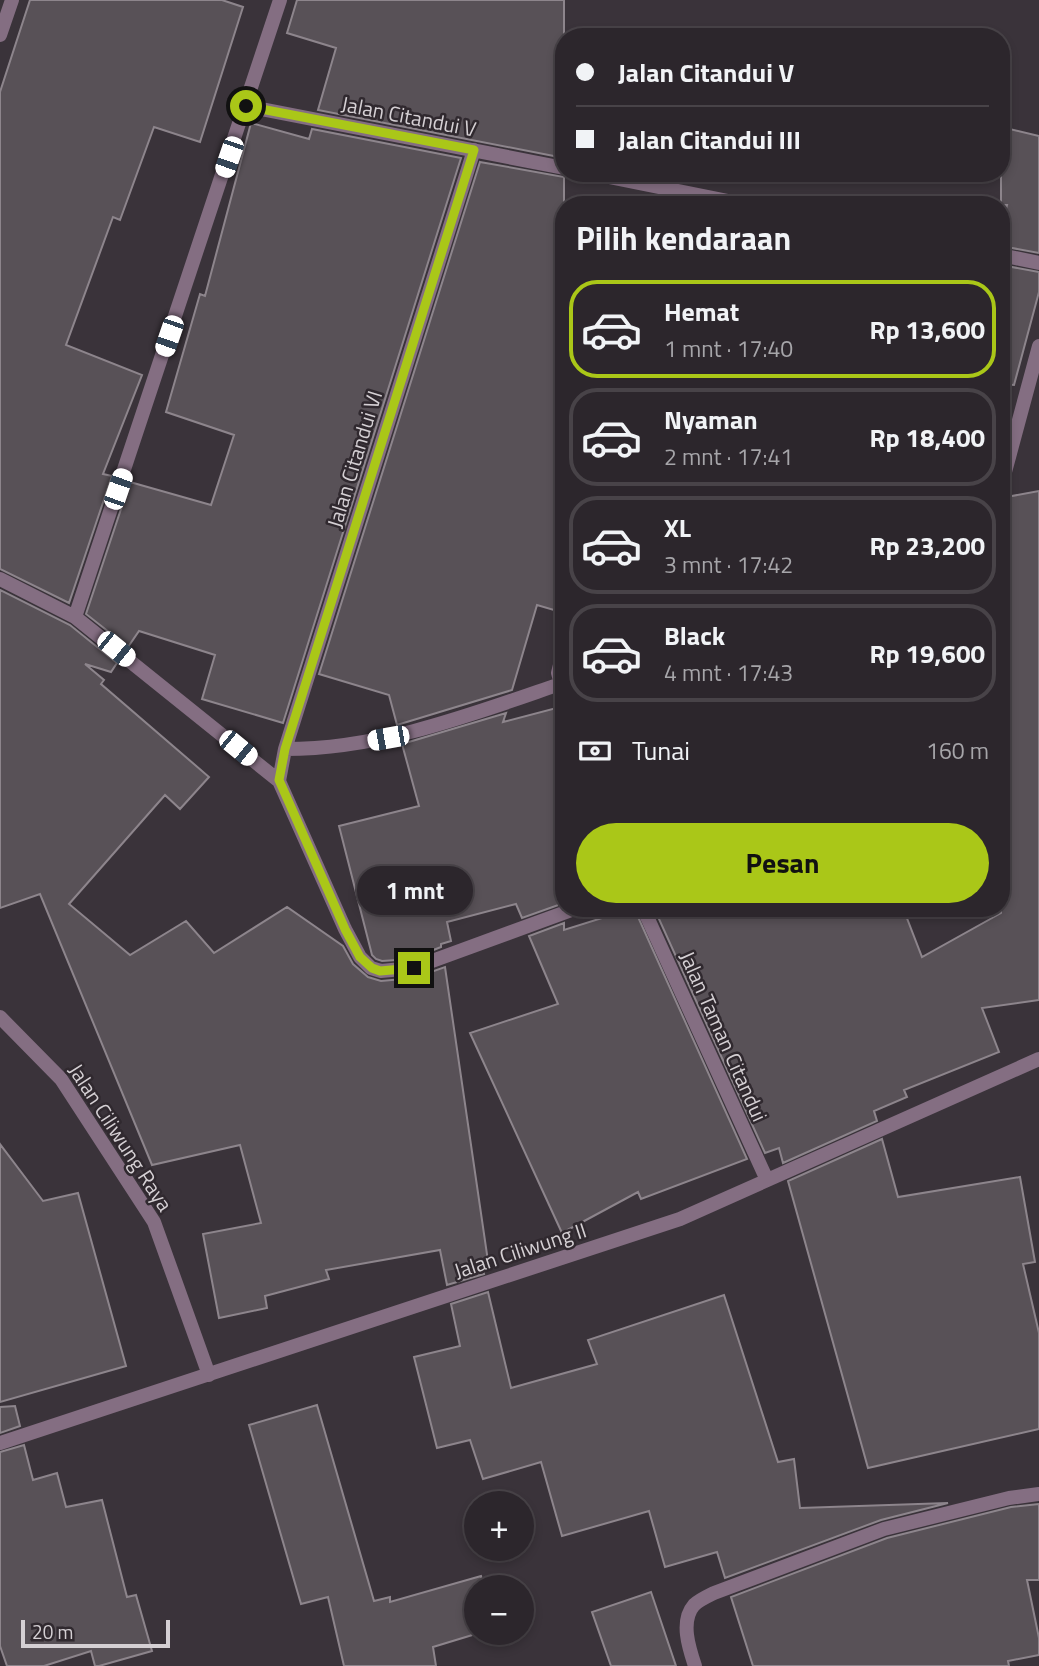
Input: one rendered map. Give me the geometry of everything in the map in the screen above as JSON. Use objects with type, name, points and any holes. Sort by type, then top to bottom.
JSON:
[{"type":"street","points":[[0,35],[12,0]]},
{"type":"street","points":[[75,617],[280,0]]},
{"type":"street","name":"Jalan Citandui V","points":[[246,106],[555,166]]},
{"type":"street","name":"Jalan Citandui VI","points":[[279,780],[285,749],[474,150]]},
{"type":"street","points":[[634,182],[703,196]]},
{"type":"street","points":[[1010,257],[1039,263]]},
{"type":"street","points":[[1010,450],[1039,346]]},
{"type":"street","points":[[0,579],[75,617],[279,780],[345,929],[360,957],[372,968],[380,971],[414,968],[555,916]]},
{"type":"street","points":[[285,749],[345,746],[388,738],[555,690]]},
{"type":"street","name":"Jalan Taman Citandui","points":[[647,917],[767,1180]]},
{"type":"street","name":"Jalan Ciliwung Raya","points":[[0,1017],[61,1079],[154,1222],[209,1375]]},
{"type":"street","name":"Jalan Ciliwung II","points":[[0,1443],[680,1219],[1039,1059]]},
{"type":"street","points":[[695,1666],[688,1646],[687,1621],[694,1605],[714,1593],[884,1529],[1009,1498],[1039,1494]]},
{"type":"building","points":[[30,0],[222,0],[243,7],[200,142],[154,127],[120,220],[113,217],[66,345],[142,375],[103,474],[112,476],[69,603],[0,569],[0,92]]},
{"type":"building","points":[[297,0],[564,0],[564,28],[555,28],[555,156],[318,110],[336,48],[287,33]]},
{"type":"building","points":[[251,123],[309,139],[312,129],[461,158],[283,723],[202,699],[215,655],[139,631],[128,647],[86,614],[130,482],[211,505],[234,435],[166,412],[200,294],[205,296]]},
{"type":"building","points":[[1010,129],[1039,136],[1039,253],[1010,248],[1010,196],[1001,196],[1001,182],[1010,182]]},
{"type":"building","points":[[480,162],[555,175],[555,182],[564,182],[564,196],[555,196],[555,610],[537,605],[512,690],[397,725],[389,695],[319,674]]},
{"type":"building","points":[[1010,267],[1039,272],[1039,292],[1014,385],[1010,385]]},
{"type":"building","points":[[1039,491],[1039,1000],[982,1008],[999,1052],[904,1090],[907,1097],[874,1111],[877,1121],[783,1163],[779,1148],[765,1153],[658,917],[906,917],[922,957],[994,917],[1010,917],[1010,496]]},
{"type":"building","points":[[0,590],[70,625],[117,663],[111,672],[85,664],[104,680],[101,684],[209,777],[180,809],[165,795],[69,904],[130,955],[186,921],[214,953],[287,907],[343,946],[353,964],[368,977],[381,981],[414,978],[445,967],[489,1268],[483,1270],[484,1274],[447,1285],[440,1250],[326,1270],[329,1279],[265,1296],[267,1308],[219,1318],[203,1234],[261,1223],[240,1145],[152,1165],[40,894],[0,908]]},
{"type":"building","points":[[555,708],[555,906],[522,918],[516,904],[447,922],[451,941],[441,944],[441,947],[411,959],[376,959],[372,955],[339,826],[419,806],[402,744],[506,713],[503,722]]},
{"type":"building","points":[[605,917],[638,917],[747,1159],[641,1199],[638,1192],[562,1233],[470,1033],[558,1004],[529,936],[564,923],[564,930]]},
{"type":"building","points":[[882,1139],[898,1197],[1020,1177],[1035,1262],[1023,1264],[1039,1333],[1039,1429],[868,1468],[788,1181]]},
{"type":"building","points":[[0,1144],[43,1201],[78,1193],[126,1366],[0,1402]]},
{"type":"building","points":[[488,1292],[511,1388],[597,1364],[588,1340],[724,1295],[778,1462],[794,1459],[800,1508],[948,1503],[881,1520],[725,1578],[717,1552],[665,1567],[649,1511],[562,1536],[541,1462],[483,1479],[470,1440],[437,1448],[414,1357],[460,1346],[451,1304]]},
{"type":"building","points":[[317,1405],[374,1601],[390,1597],[390,1602],[464,1581],[464,1638],[433,1647],[436,1666],[344,1666],[328,1597],[301,1604],[249,1425]]},
{"type":"building","points":[[15,1406],[20,1426],[0,1433],[0,1407]]},
{"type":"building","points":[[24,1445],[33,1480],[57,1473],[66,1507],[102,1500],[127,1597],[136,1595],[152,1651],[99,1666],[95,1666],[91,1651],[44,1666],[7,1666],[0,1646],[0,1452]]},
{"type":"building","points":[[1039,1504],[1039,1580],[1027,1580],[1039,1638],[1039,1655],[1008,1661],[1009,1666],[753,1666],[731,1597],[887,1538],[1011,1507]]},
{"type":"building","points":[[651,1592],[676,1666],[611,1666],[592,1612]]},
{"type":"route","points":[[246,106],[474,150],[285,749],[279,780],[360,957],[372,968],[380,971],[414,968]]}]
